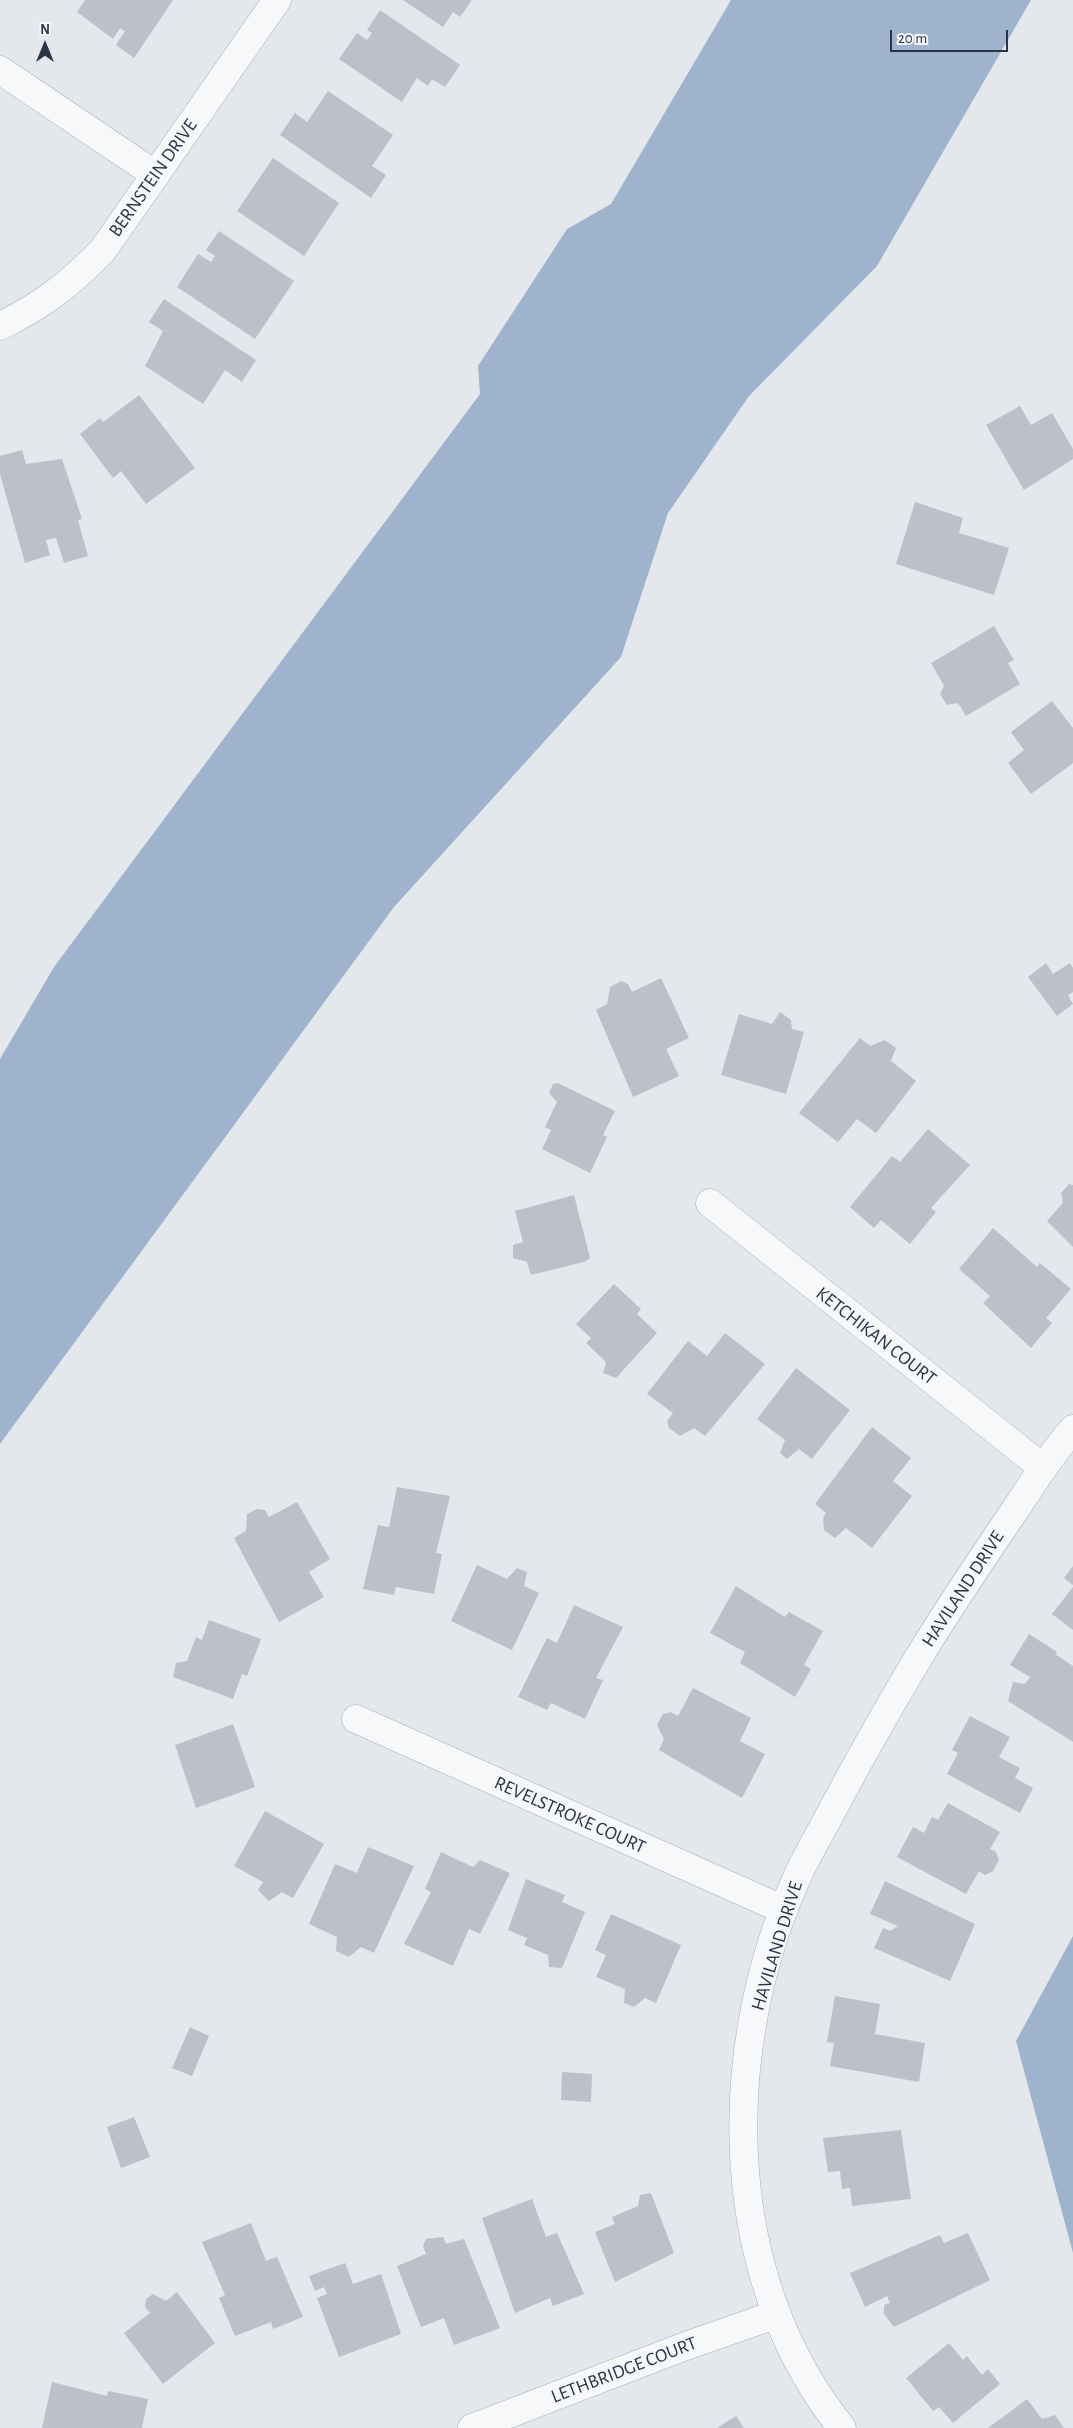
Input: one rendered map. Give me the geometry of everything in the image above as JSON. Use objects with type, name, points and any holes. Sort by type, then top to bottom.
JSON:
[{"type":"street","name":"BERNSTEIN DRIVE","points":[[0,326],[31,311],[74,280],[103,250],[277,0]]},
{"type":"street","points":[[0,70],[156,175]]},
{"type":"street","name":"KETCHIKAN COURT","points":[[710,1203],[1043,1468]]},
{"type":"street","name":"HAVILAND DRIVE","points":[[842,2428],[805,2375],[777,2314],[762,2273],[748,2205],[742,2136],[746,2063],[760,1986],[794,1883],[869,1740],[954,1599],[1043,1468],[1073,1429]]},
{"type":"street","name":"REVELSTROKE COURT","points":[[356,1719],[784,1910]]},
{"type":"street","name":"LETHBRIDGE COURT","points":[[472,2428],[683,2346],[777,2314]]},
{"type":"water","points":[[731,0],[1031,0],[877,266],[749,396],[668,513],[621,657],[394,907],[0,1444],[0,1059],[54,967],[480,394],[478,366],[567,229],[611,204]]},
{"type":"water","points":[[1073,1936],[1073,2253],[1016,2041]]},
{"type":"building","points":[[85,0],[173,0],[134,58],[116,45],[125,31],[120,28],[113,39],[77,12]]},
{"type":"building","points":[[403,0],[472,0],[460,17],[453,12],[443,27]]},
{"type":"building","points":[[380,10],[460,65],[445,87],[432,79],[428,86],[417,78],[402,102],[339,59],[357,33],[367,40],[372,33],[367,30]]},
{"type":"building","points":[[328,91],[393,135],[372,166],[386,175],[371,198],[280,135],[295,113],[307,122]]},
{"type":"building","points":[[273,158],[339,203],[304,256],[237,211]]},
{"type":"building","points":[[219,231],[294,281],[255,339],[177,287],[198,254],[211,262],[215,256],[206,250]]},
{"type":"building","points":[[164,299],[256,360],[242,382],[225,370],[203,404],[145,366],[163,331],[149,322]]},
{"type":"building","points":[[139,395],[195,468],[146,504],[121,471],[113,478],[80,434],[100,418],[103,422]]},
{"type":"building","points":[[1020,406],[1031,425],[1052,413],[1073,449],[1073,459],[1024,490],[986,425]]},
{"type":"building","points":[[22,450],[26,464],[62,459],[82,519],[78,520],[88,556],[64,563],[56,538],[46,540],[50,555],[25,563],[0,474],[0,456]]},
{"type":"building","points":[[915,502],[963,518],[959,533],[1009,548],[994,595],[896,564]]},
{"type":"building","points":[[994,626],[1014,660],[1008,663],[1020,684],[966,716],[958,703],[947,705],[940,694],[944,686],[931,663]]},
{"type":"building","points":[[1052,701],[1073,728],[1073,763],[1031,794],[1008,763],[1024,750],[1011,732]]},
{"type":"building","points":[[1046,963],[1053,974],[1070,963],[1073,968],[1073,992],[1068,995],[1073,1004],[1057,1016],[1028,977]]},
{"type":"building","points":[[661,978],[689,1038],[666,1049],[679,1076],[633,1097],[596,1010],[607,1004],[610,987],[621,981],[628,984],[632,992]]},
{"type":"building","points":[[780,1012],[791,1020],[792,1029],[804,1032],[786,1094],[721,1075],[739,1014],[772,1024]]},
{"type":"building","points":[[860,1038],[870,1046],[885,1040],[896,1048],[891,1061],[916,1081],[876,1133],[857,1119],[838,1142],[799,1113]]},
{"type":"building","points":[[558,1083],[615,1111],[603,1135],[607,1137],[590,1173],[542,1149],[551,1130],[545,1127],[557,1102],[549,1093],[553,1084]]},
{"type":"building","points":[[928,1129],[970,1165],[931,1208],[936,1212],[910,1244],[881,1220],[874,1228],[850,1207],[892,1156],[900,1162]]},
{"type":"building","points":[[1069,1184],[1073,1185],[1073,1247],[1047,1221],[1063,1203],[1061,1193]]},
{"type":"building","points":[[574,1195],[590,1258],[584,1262],[531,1275],[527,1262],[513,1258],[513,1245],[523,1242],[515,1211]]},
{"type":"building","points":[[993,1228],[1037,1267],[1040,1263],[1071,1289],[1046,1318],[1052,1323],[1031,1348],[983,1303],[990,1296],[959,1269]]},
{"type":"building","points":[[614,1284],[641,1309],[637,1314],[657,1333],[616,1378],[603,1373],[606,1362],[586,1343],[591,1338],[576,1324]]},
{"type":"building","points":[[725,1333],[765,1364],[705,1436],[694,1428],[680,1436],[669,1428],[667,1421],[673,1413],[647,1394],[688,1341],[707,1356]]},
{"type":"building","points":[[796,1368],[850,1410],[812,1459],[799,1449],[787,1459],[780,1453],[785,1440],[757,1419]]},
{"type":"building","points":[[872,1427],[911,1458],[893,1481],[912,1496],[872,1548],[846,1528],[835,1538],[824,1530],[823,1518],[826,1513],[815,1504]]},
{"type":"building","points":[[397,1487],[450,1496],[436,1553],[442,1554],[434,1594],[396,1587],[394,1595],[363,1589],[378,1525],[389,1527]]},
{"type":"building","points":[[297,1502],[330,1559],[309,1572],[324,1597],[279,1622],[234,1538],[246,1531],[247,1514],[257,1509],[265,1510],[269,1517]]},
{"type":"building","points":[[477,1565],[507,1579],[517,1568],[527,1572],[524,1586],[539,1593],[512,1650],[451,1621]]},
{"type":"building","points":[[1073,1566],[1073,1585],[1064,1578]]},
{"type":"building","points":[[736,1586],[785,1617],[789,1612],[823,1631],[804,1665],[811,1669],[795,1697],[740,1663],[745,1652],[710,1633]]},
{"type":"building","points":[[1073,1587],[1073,1630],[1052,1614]]},
{"type":"building","points":[[574,1605],[623,1627],[596,1678],[603,1680],[585,1719],[551,1703],[547,1710],[518,1697],[547,1638],[557,1643]]},
{"type":"building","points":[[209,1620],[261,1639],[247,1676],[242,1674],[233,1699],[173,1677],[176,1663],[187,1661],[196,1637],[202,1640]]},
{"type":"building","points":[[1029,1634],[1057,1652],[1055,1654],[1073,1666],[1073,1742],[1008,1701],[1013,1682],[1025,1684],[1030,1677],[1010,1665]]},
{"type":"building","points":[[693,1688],[751,1718],[740,1741],[765,1754],[742,1798],[659,1750],[664,1739],[657,1725],[663,1714],[671,1712],[678,1716]]},
{"type":"building","points":[[970,1716],[1010,1737],[999,1757],[1020,1768],[1015,1778],[1033,1788],[1020,1813],[947,1774],[958,1753],[952,1750]]},
{"type":"building","points":[[233,1724],[255,1787],[196,1808],[175,1745]]},
{"type":"building","points":[[948,1803],[1000,1832],[990,1849],[996,1852],[999,1860],[993,1871],[985,1875],[979,1871],[966,1894],[897,1857],[913,1827],[924,1833],[932,1817],[938,1820]]},
{"type":"building","points":[[265,1811],[324,1844],[293,1898],[282,1892],[269,1901],[258,1890],[263,1882],[234,1866]]},
{"type":"building","points":[[368,1847],[414,1866],[374,1953],[361,1947],[349,1957],[336,1951],[337,1937],[309,1924],[335,1864],[357,1873]]},
{"type":"building","points":[[441,1852],[473,1867],[480,1860],[510,1873],[480,1934],[469,1929],[453,1966],[404,1944],[431,1892],[425,1889]]},
{"type":"building","points":[[526,1879],[565,1895],[562,1902],[585,1912],[562,1968],[549,1967],[548,1955],[524,1945],[527,1938],[508,1930]]},
{"type":"building","points":[[885,1881],[975,1924],[950,1981],[874,1948],[883,1928],[890,1931],[898,1926],[870,1914]]},
{"type":"building","points":[[611,1914],[681,1945],[656,2003],[645,1998],[634,2007],[624,2003],[625,1989],[596,1977],[606,1955],[595,1950]]},
{"type":"building","points":[[835,1996],[880,2004],[875,2034],[925,2043],[919,2082],[830,2066],[834,2043],[827,2042]]},
{"type":"building","points":[[190,2027],[209,2036],[192,2076],[172,2068]]},
{"type":"building","points":[[562,2072],[592,2074],[591,2102],[561,2100]]},
{"type":"building","points":[[134,2117],[150,2157],[121,2168],[107,2127]]},
{"type":"building","points":[[901,2130],[911,2199],[852,2206],[850,2188],[842,2189],[840,2171],[828,2172],[823,2138]]},
{"type":"building","points":[[651,2193],[674,2253],[615,2282],[595,2232],[615,2224],[612,2217],[638,2206],[640,2195]]},
{"type":"building","points":[[532,2199],[546,2237],[557,2233],[584,2294],[553,2306],[550,2298],[515,2313],[482,2218]]},
{"type":"building","points":[[251,2223],[266,2261],[277,2257],[303,2317],[273,2329],[271,2322],[235,2336],[219,2298],[225,2295],[202,2242]]},
{"type":"building","points":[[968,2233],[990,2280],[894,2327],[884,2314],[884,2305],[890,2303],[887,2296],[865,2307],[850,2273],[940,2235],[944,2243]]},
{"type":"building","points":[[443,2237],[446,2244],[464,2239],[500,2328],[454,2345],[444,2318],[421,2327],[397,2266],[426,2254],[423,2246],[426,2239]]},
{"type":"building","points":[[345,2263],[353,2284],[381,2274],[401,2334],[339,2357],[317,2298],[327,2294],[324,2287],[315,2291],[309,2276]]},
{"type":"building","points":[[177,2292],[215,2343],[163,2384],[124,2333],[150,2313],[145,2307],[146,2299],[153,2294],[166,2301]]},
{"type":"building","points":[[949,2343],[963,2360],[967,2356],[982,2375],[988,2369],[1000,2384],[953,2423],[939,2407],[933,2411],[906,2378]]},
{"type":"building","points":[[52,2382],[107,2396],[108,2391],[148,2399],[142,2428],[42,2428]]},
{"type":"building","points":[[1027,2399],[1042,2419],[1055,2415],[1064,2428],[988,2428]]},
{"type":"building","points":[[736,2416],[744,2428],[717,2428]]}]
